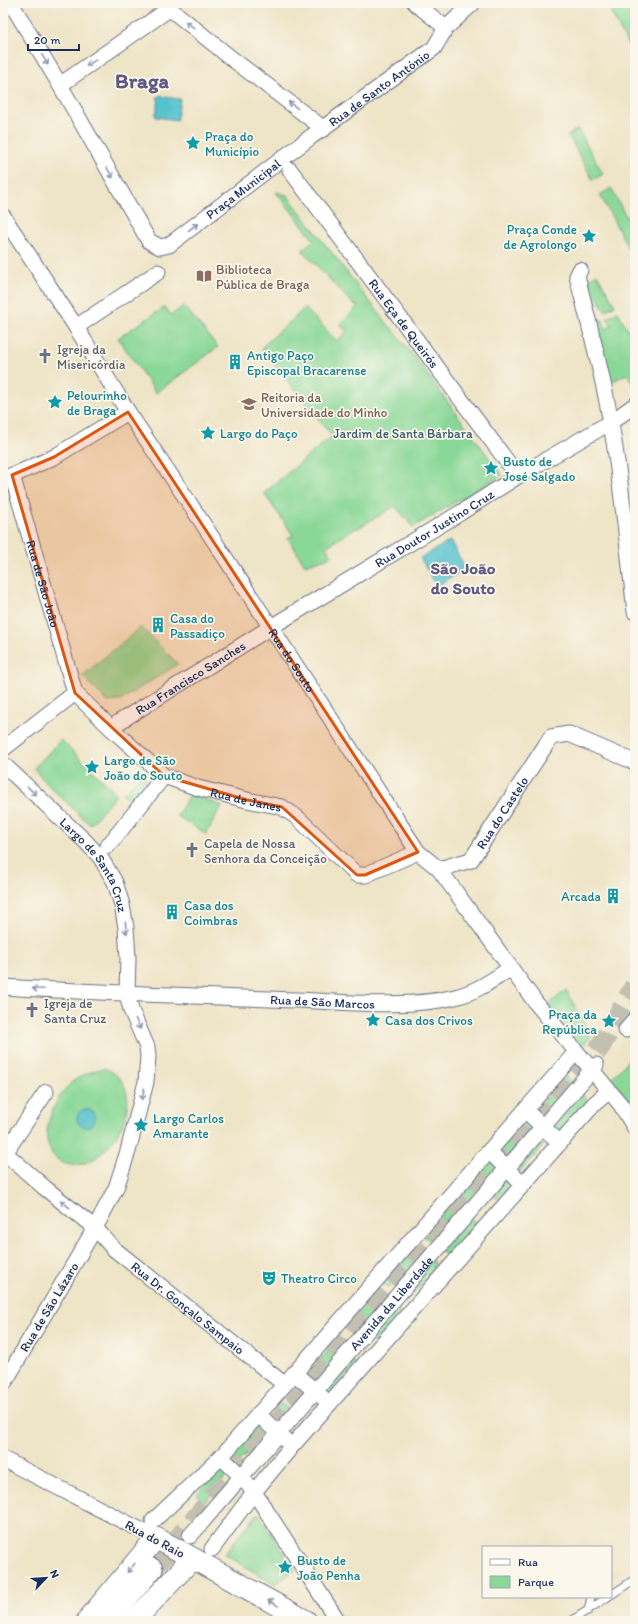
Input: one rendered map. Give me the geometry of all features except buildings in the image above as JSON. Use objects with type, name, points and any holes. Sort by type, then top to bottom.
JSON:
[{"type":"street","name":"Praça Municipal","points":[[11,3],[60,85],[149,241],[160,247],[169,245],[324,129]]},
{"type":"street","points":[[415,3],[446,28]]},
{"type":"street","name":"Rua de Santo António","points":[[324,129],[434,48],[446,28],[473,3]]},
{"type":"street","points":[[60,85],[166,6],[324,129]]},
{"type":"street","name":"Rua Eça de Queirós","points":[[290,170],[518,476]]},
{"type":"street","name":"Rua do Souto","points":[[4,221],[76,328],[96,372],[167,461],[271,627],[420,854],[439,869],[536,1003],[576,1052],[593,1067],[621,1105],[635,1128]]},
{"type":"street","points":[[580,270],[577,276],[611,422],[617,458],[635,612]]},
{"type":"street","points":[[76,328],[158,272]]},
{"type":"street","name":"Rua Doutor Justino Cruz","points":[[271,627],[460,513],[518,476],[611,422],[635,405]]},
{"type":"street","points":[[8,477],[54,456],[128,412]]},
{"type":"street","name":"Rua de São João","points":[[8,477],[78,697]]},
{"type":"street","name":"Rua Francisco Sanches","points":[[111,728],[271,627]]},
{"type":"street","points":[[3,749],[78,697],[161,773],[108,846]]},
{"type":"street","name":"Rua do Castelo","points":[[439,869],[472,860],[549,732],[569,734],[609,752],[632,761],[635,760]]},
{"type":"street","name":"Largo de Santa Cruz","points":[[3,764],[86,842],[100,857],[115,882],[122,905],[126,928],[128,958],[127,993]]},
{"type":"street","name":"Rua de Janes","points":[[161,773],[198,788],[282,807],[298,818],[357,875],[365,875],[420,854]]},
{"type":"street","name":"Rua de São Marcos","points":[[3,987],[105,993],[383,1003],[426,1002],[456,997],[482,988],[511,968]]},
{"type":"street","points":[[46,1092],[4,1154],[95,1228],[116,1188],[128,1151],[146,1082],[148,1066],[147,1047],[131,1010],[127,993]]},
{"type":"street","points":[[86,1621],[155,1530],[576,1052]]},
{"type":"street","name":"Avenida da Liberdade","points":[[190,1536],[543,1128],[593,1067]]},
{"type":"street","points":[[212,1549],[254,1492],[292,1446],[594,1104],[610,1091]]},
{"type":"street","points":[[525,1110],[560,1144]]},
{"type":"street","points":[[489,1151],[524,1185]]},
{"type":"street","points":[[449,1196],[487,1226]]},
{"type":"street","name":"Rua Dr. Gonçalo Sampaio","points":[[95,1228],[114,1249],[284,1384]]},
{"type":"street","name":"Rua de São Lázaro","points":[[3,1385],[95,1228]]},
{"type":"street","points":[[412,1239],[431,1256],[449,1269]]},
{"type":"street","points":[[375,1282],[410,1313]]},
{"type":"street","points":[[336,1325],[372,1356]]},
{"type":"street","points":[[294,1373],[330,1404]]},
{"type":"street","points":[[258,1414],[292,1446]]},
{"type":"street","points":[[221,1456],[241,1476],[254,1492],[338,1621]]},
{"type":"street","name":"Rua do Raio","points":[[3,1459],[155,1530],[192,1559],[306,1621]]},
{"type":"street","points":[[134,1621],[192,1559]]},
{"type":"street","points":[[107,1621],[152,1569]]},
{"type":"lane","points":[[612,1594],[635,1579]]},
{"type":"lane","points":[[588,1611],[591,1598]]},
{"type":"lane","points":[[571,1621],[607,1598]]},
{"type":"highlighted area","points":[[128,412],[418,852],[365,875],[357,875],[282,807],[247,800],[164,776],[75,693],[12,475],[54,457]]},
{"type":"green space","points":[[606,3],[626,3],[635,20],[635,58]]},
{"type":"green space","points":[[578,129],[603,174],[593,180],[568,135]]},
{"type":"green space","points":[[611,188],[635,234],[635,254],[632,255],[600,195]]},
{"type":"green space","name":"Jardim de Santa Bárbara","points":[[276,192],[287,195],[413,355],[502,475],[413,527],[395,506],[360,527],[350,531],[326,547],[332,556],[305,565],[288,538],[293,535],[264,493],[332,436],[261,348],[305,308],[337,341],[347,332],[340,325],[358,306],[351,302],[302,250],[314,240]]},
{"type":"green space","points":[[597,274],[615,305],[605,311],[587,280]]},
{"type":"green space","points":[[184,306],[218,347],[156,393],[118,338],[165,307],[171,315]]},
{"type":"green space","points":[[618,312],[635,343],[634,386],[627,374],[611,382],[593,324],[602,319],[606,329],[612,325],[607,318]]},
{"type":"green space","points":[[141,627],[178,664],[119,701],[108,702],[82,676]]},
{"type":"green space","points":[[61,740],[117,794],[90,825],[46,783],[34,768]]},
{"type":"green space","points":[[142,774],[148,781],[131,802],[123,794]]},
{"type":"green space","points":[[190,794],[222,806],[206,834],[177,816]]},
{"type":"green space","points":[[566,990],[591,1036],[580,1049],[548,1005]]},
{"type":"green space","points":[[635,1053],[635,1115],[611,1079]]},
{"type":"green space","points":[[104,1068],[121,1080],[127,1096],[126,1115],[117,1134],[104,1150],[89,1162],[72,1165],[57,1159],[47,1142],[47,1131],[49,1120],[58,1099],[64,1090],[78,1078],[95,1070]]},
{"type":"green space","points":[[566,1076],[574,1084],[541,1120],[533,1113]]},
{"type":"green space","points":[[581,1093],[588,1101],[558,1137],[550,1129]]},
{"type":"green space","points":[[528,1116],[536,1123],[516,1148],[504,1159],[496,1152]]},
{"type":"green space","points":[[544,1133],[549,1139],[518,1175],[512,1169]]},
{"type":"green space","points":[[490,1160],[497,1167],[489,1173],[482,1184],[474,1178]]},
{"type":"green space","points":[[507,1175],[513,1181],[497,1199],[490,1192]]},
{"type":"green space","points":[[473,1180],[479,1187],[467,1204],[459,1197]]},
{"type":"green space","points":[[450,1204],[460,1211],[438,1232],[431,1241],[424,1236]]},
{"type":"green space","points":[[470,1217],[476,1222],[447,1255],[439,1250]]},
{"type":"green space","points":[[415,1246],[423,1253],[415,1263],[389,1288],[382,1283]]},
{"type":"green space","points":[[431,1260],[438,1266],[406,1302],[399,1297]]},
{"type":"green space","points":[[379,1290],[387,1297],[361,1326],[353,1319]]},
{"type":"green space","points":[[394,1306],[401,1312],[375,1343],[368,1337]]},
{"type":"green space","points":[[331,1347],[339,1354],[315,1383],[306,1376]]},
{"type":"green space","points":[[349,1357],[356,1364],[330,1395],[323,1388]]},
{"type":"green space","points":[[301,1382],[308,1388],[291,1407],[284,1400]]},
{"type":"green space","points":[[281,1403],[288,1409],[276,1426],[268,1419]]},
{"type":"green space","points":[[262,1421],[270,1429],[254,1447],[246,1439]]},
{"type":"green space","points":[[244,1441],[252,1449],[236,1464],[229,1458]]},
{"type":"green space","points":[[223,1465],[230,1472],[205,1502],[197,1494]]},
{"type":"green space","points":[[258,1513],[295,1570],[275,1584],[224,1554]]},
{"type":"water","points":[[162,95],[164,97],[180,99],[177,120],[156,117],[155,114],[159,101],[157,98]]},
{"type":"water","points":[[450,541],[466,568],[437,586],[420,558]]},
{"type":"water","points":[[82,1109],[90,1109],[95,1114],[93,1125],[90,1127],[82,1127],[77,1122],[77,1114]]},
{"type":"tunnel","points":[[152,1569],[600,1047],[635,986]]},
{"type":"place","name":"Praça do Município","points":[[193,143]]},
{"type":"place","name":"Praça Conde de Agrolongo","points":[[589,236]]},
{"type":"place","name":"Biblioteca Pública de Braga","points":[[204,276]]},
{"type":"place","name":"Igreja da Misericórdia","points":[[45,356]]},
{"type":"place","name":"Antigo Paço Episcopal Bracarense","points":[[235,362]]},
{"type":"place","name":"Pelourinho de Braga","points":[[55,402]]},
{"type":"place","name":"Reitoria da Universidade do Minho","points":[[249,404]]},
{"type":"place","name":"Largo do Paço","points":[[208,433]]},
{"type":"place","name":"Busto de José Salgado","points":[[491,468]]},
{"type":"place","name":"Casa do Passadiço","points":[[158,625]]},
{"type":"place","name":"Largo de São João do Souto","points":[[92,767]]},
{"type":"place","name":"Capela de Nossa Senhora da Conceição","points":[[192,850]]},
{"type":"place","name":"Arcada","points":[[613,896]]},
{"type":"place","name":"Casa dos Coimbras","points":[[172,912]]},
{"type":"place","name":"Igreja de Santa Cruz","points":[[32,1010]]},
{"type":"place","name":"Casa dos Crivos","points":[[373,1020]]},
{"type":"place","name":"Praça da República","points":[[609,1021]]},
{"type":"place","name":"Largo Carlos Amarante","points":[[141,1125]]},
{"type":"place","name":"Theatro Circo","points":[[269,1278]]},
{"type":"place","name":"Busto de João Penha","points":[[285,1567]]},
{"type":"district","name":"Braga","points":[[142,80]]},
{"type":"district","name":"São João do Souto","points":[[463,578]]}]
